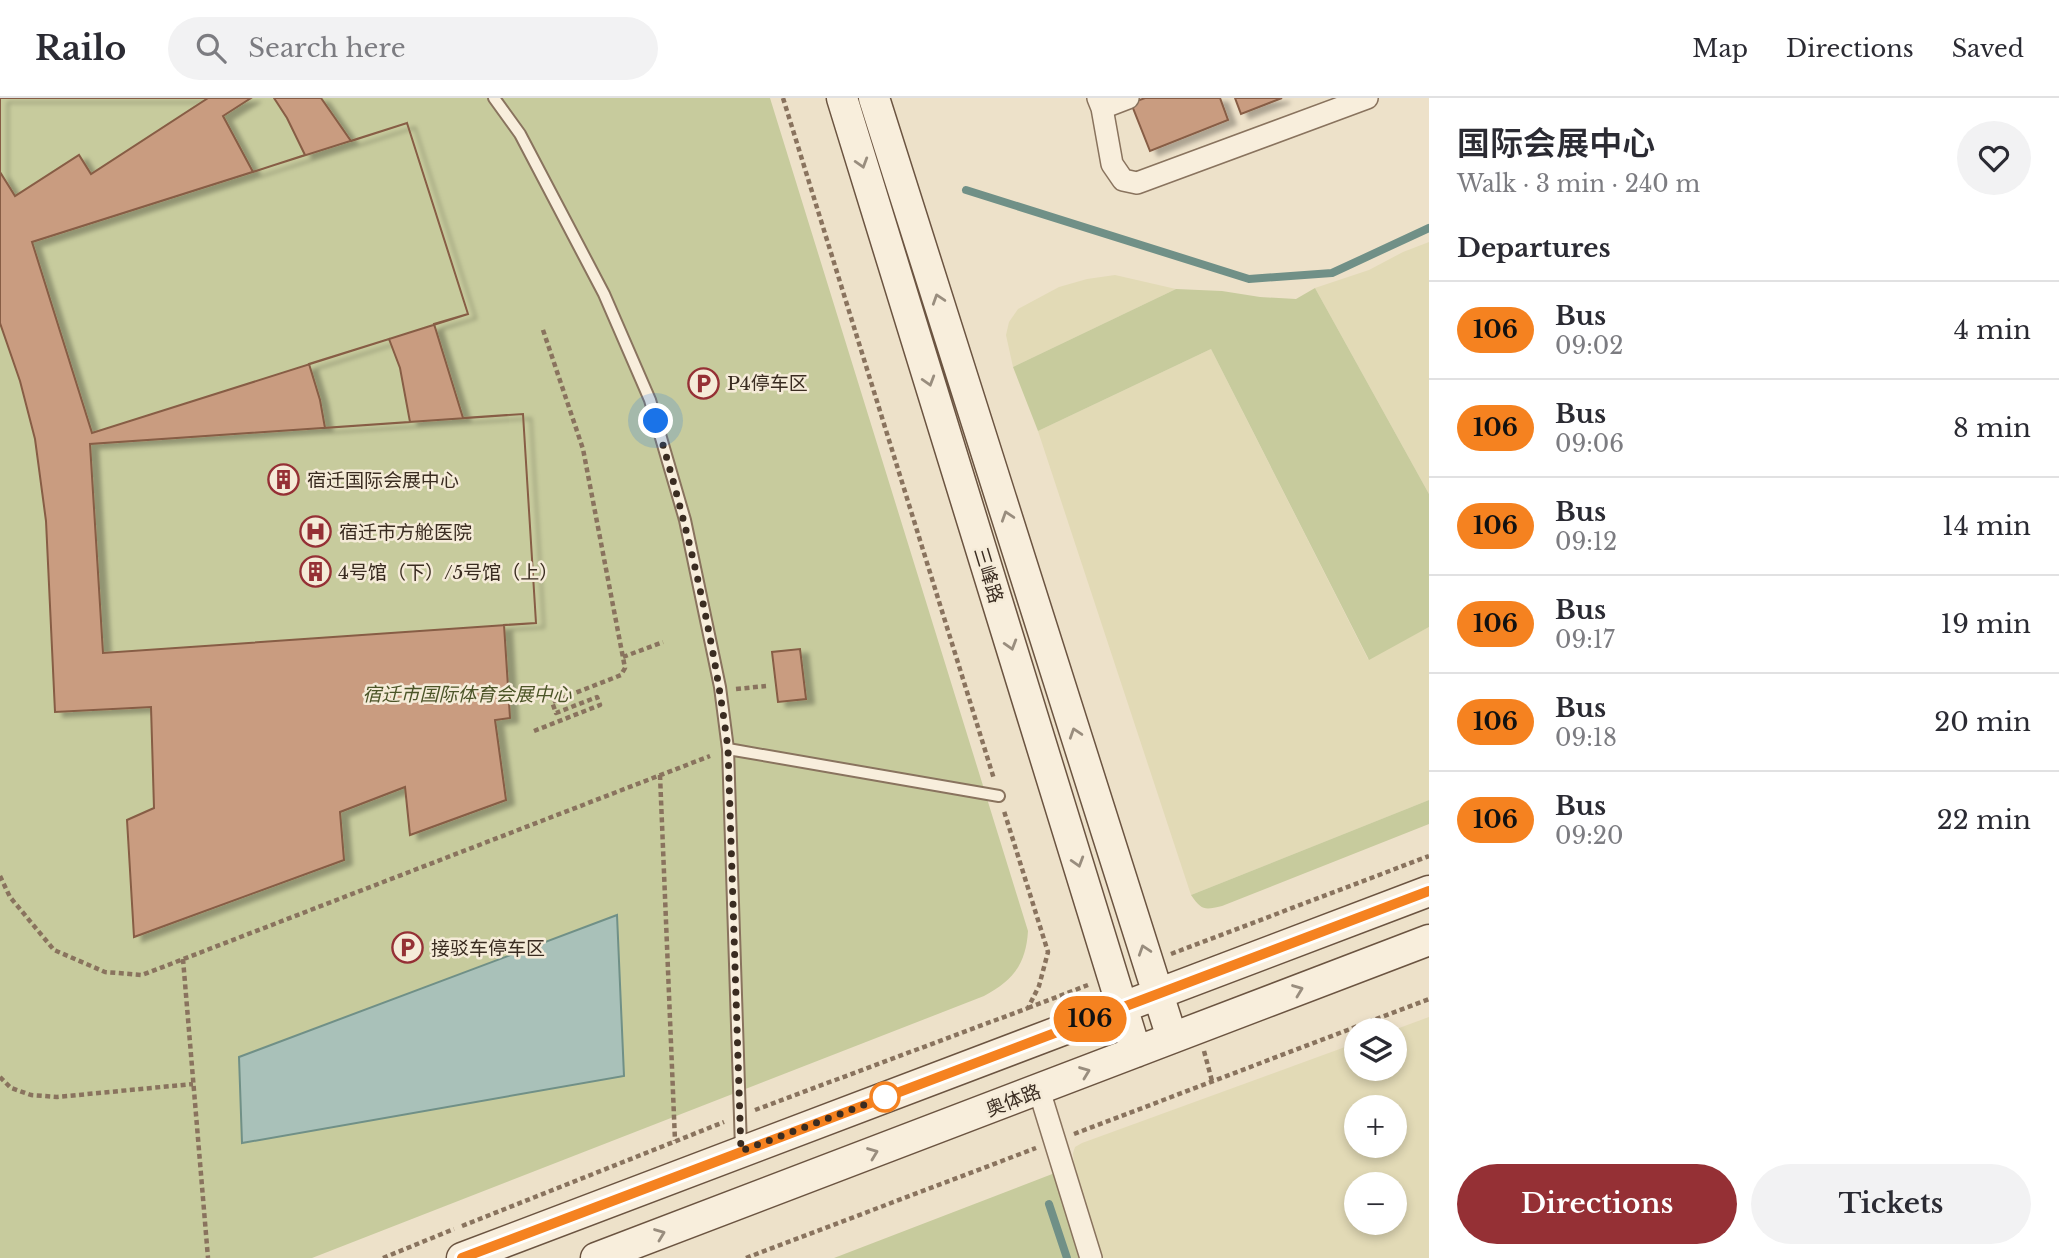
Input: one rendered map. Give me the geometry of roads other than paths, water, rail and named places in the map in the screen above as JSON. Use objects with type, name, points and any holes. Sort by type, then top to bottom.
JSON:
[{"type":"main road","name":"三峰路","points":[[842,98],[1136,1052]]},
{"type":"main road","name":"三峰路","points":[[874,98],[1172,1038]]},
{"type":"main road","points":[[462,1258],[1429,891]]},
{"type":"main road","name":"奥体路","points":[[596,1258],[1429,940]]},
{"type":"street","points":[[1128,98],[1100,103],[1112,164],[1123,180],[1137,183],[1367,98]]},
{"type":"street","points":[[1039,1090],[1091,1258]]},
{"type":"lane","points":[[494,98],[520,134],[604,294],[650,400],[685,520],[721,691],[728,749],[741,1151]]},
{"type":"lane","points":[[728,749],[999,796]]},
{"type":"water","points":[[617,915],[624,1076],[242,1143],[239,1057]]},
{"type":"waterway","points":[[966,190],[1249,279],[1332,273],[1429,228]]},
{"type":"waterway","points":[[1049,1204],[1067,1258]]},
{"type":"place","name":"P4停车区","points":[[704,383]]},
{"type":"place","name":"宿迁国际会展中心","points":[[284,480]]},
{"type":"place","name":"宿迁市方舱医院","points":[[316,532]]},
{"type":"place","name":"4号馆（下）/5号馆（上）","points":[[315,572]]},
{"type":"place","name":"接驳车停车区","points":[[408,948]]},
{"type":"park label","name":"宿迁市国际体育会展中心","points":[[467,694]]}]
